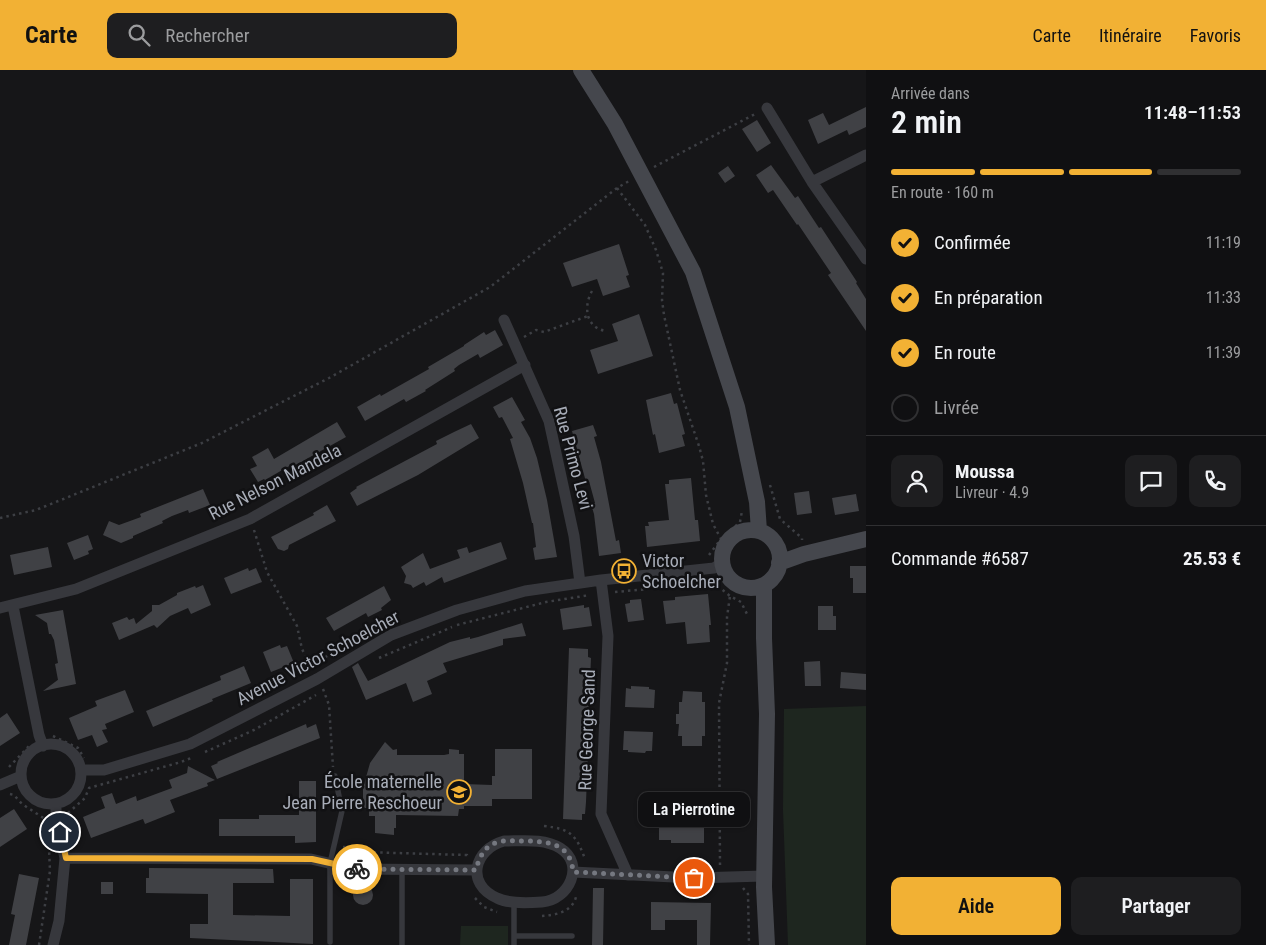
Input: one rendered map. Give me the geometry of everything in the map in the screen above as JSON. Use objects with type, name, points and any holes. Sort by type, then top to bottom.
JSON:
[{"type":"street","points":[[581,70],[615,124],[693,272],[737,407],[765,535],[778,550],[780,563],[777,572],[772,580],[764,585],[746,588],[737,585],[724,572],[722,553],[726,544],[740,532],[749,530],[765,535],[804,554]]},
{"type":"street","points":[[768,108],[812,182],[866,260]]},
{"type":"street","points":[[812,182],[866,155]]},
{"type":"street","name":"Rue Primo Levi","points":[[504,320],[549,421],[574,536],[580,583]]},
{"type":"street","name":"Rue Nelson Mandela","points":[[0,608],[76,589],[250,519],[525,365]]},
{"type":"street","points":[[780,563],[804,554],[866,539]]},
{"type":"street","name":"Avenue Victor Schoelcher","points":[[83,766],[104,770],[190,744],[317,680],[391,635],[457,610],[525,590],[714,568],[722,562]]},
{"type":"street","name":"Rue George Sand","points":[[601,580],[608,636],[601,814],[628,876]]},
{"type":"street","points":[[764,585],[767,714],[764,882],[767,945]]},
{"type":"street","points":[[13,606],[41,741],[22,766],[24,786],[37,801],[46,804],[56,804],[72,796],[78,788],[83,766],[72,752],[63,747],[41,741]]},
{"type":"street","points":[[2,789],[22,776]]},
{"type":"street","points":[[53,945],[59,921],[66,858],[56,819],[56,804]]},
{"type":"street","points":[[543,841],[559,847],[565,852],[572,864],[573,872],[568,887],[563,894],[554,900],[514,902],[498,899],[491,895],[479,881],[476,870],[482,853],[489,846],[497,842],[543,841]]},
{"type":"street","points":[[66,858],[312,859],[354,869],[476,870]]},
{"type":"street","points":[[573,872],[764,882]]},
{"type":"lane","points":[[330,942],[330,863],[342,811],[334,776]]},
{"type":"lane","points":[[402,870],[402,945]]},
{"type":"lane","points":[[514,902],[514,945]]},
{"type":"lane","points":[[514,936],[572,936]]},
{"type":"path","points":[[0,518],[36,510],[202,443],[329,378],[490,286],[617,188],[768,108]]},
{"type":"path","points":[[617,188],[645,225],[656,250],[663,273],[662,300],[664,315],[680,390],[703,461],[706,495],[713,524],[721,538]]},
{"type":"path","points":[[592,291],[587,305],[588,316],[593,325],[606,331]]},
{"type":"path","points":[[513,342],[536,330],[544,332],[588,316]]},
{"type":"path","points":[[754,486],[769,484],[780,519],[802,538],[804,554]]},
{"type":"path","points":[[701,557],[709,556],[721,538],[740,522],[742,503]]},
{"type":"path","points":[[250,519],[267,572],[297,626],[302,649],[324,690],[329,705],[334,776]]},
{"type":"path","points":[[377,659],[456,625],[546,602],[603,594],[714,583],[741,602],[748,617],[748,624]]},
{"type":"path","points":[[712,865],[721,865],[719,703],[727,663],[727,617],[730,596]]},
{"type":"path","points":[[303,671],[340,648],[364,636]]},
{"type":"path","points":[[2,789],[14,794],[22,804],[42,818],[56,819],[67,813],[85,798],[89,788],[181,762],[254,730],[330,686]]},
{"type":"path","points":[[6,770],[31,744],[32,736],[41,741],[50,734],[54,738],[78,748],[83,766]]},
{"type":"path","points":[[67,813],[69,821]]},
{"type":"path","points":[[42,818],[44,826]]},
{"type":"path","points":[[544,826],[561,828],[576,838],[586,862]]},
{"type":"path","points":[[39,945],[50,871],[49,847]]},
{"type":"shaded area","points":[[866,706],[866,945],[788,945],[783,810],[784,709]]},
{"type":"shaded area","points":[[461,926],[508,926],[508,945],[460,945]]},
{"type":"building","points":[[866,107],[866,127],[849,135],[847,130],[818,144],[808,120],[823,113],[829,125]]},
{"type":"building","points":[[757,120],[771,143],[757,152],[742,129]]},
{"type":"building","points":[[771,165],[795,198],[798,196],[819,228],[821,227],[857,282],[866,299],[866,331],[828,275],[831,273],[798,224],[773,190],[768,193],[756,175]]},
{"type":"building","points":[[728,166],[735,176],[725,183],[718,173]]},
{"type":"building","points":[[619,244],[629,275],[626,276],[630,287],[603,296],[597,279],[572,287],[563,263]]},
{"type":"building","points":[[639,314],[653,356],[598,374],[590,350],[618,341],[612,324]]},
{"type":"building","points":[[495,330],[503,345],[480,358],[478,354],[459,365],[454,369],[455,371],[426,391],[406,402],[404,399],[365,421],[357,407],[429,369],[428,367],[484,332],[486,335]]},
{"type":"building","points":[[671,393],[674,404],[677,403],[685,434],[682,435],[685,446],[659,453],[655,434],[653,435],[646,400]]},
{"type":"building","points":[[512,397],[525,420],[521,422],[530,438],[537,458],[557,557],[535,560],[533,548],[536,547],[533,523],[510,439],[513,438],[502,417],[499,418],[493,407]]},
{"type":"building","points":[[337,422],[346,437],[292,467],[291,465],[258,482],[250,469],[257,466],[252,457],[268,448],[274,459]]},
{"type":"building","points":[[471,424],[479,438],[418,475],[357,506],[350,493],[356,487],[437,444],[436,441]]},
{"type":"building","points":[[593,425],[597,436],[594,437],[601,462],[616,541],[619,540],[621,553],[599,556],[591,504],[595,503],[589,481],[586,482],[572,431]]},
{"type":"building","points":[[691,478],[695,520],[698,520],[700,541],[647,547],[645,526],[649,526],[648,522],[669,520],[665,484],[669,484],[669,480]]},
{"type":"building","points":[[203,489],[210,505],[189,513],[188,510],[172,516],[162,521],[163,523],[121,543],[103,535],[109,521],[119,525],[141,517],[140,514]]},
{"type":"building","points":[[809,491],[812,513],[797,515],[794,493]]},
{"type":"building","points":[[856,494],[859,511],[835,515],[832,498]]},
{"type":"building","points":[[327,505],[336,521],[289,545],[288,549],[284,551],[278,549],[271,537],[314,515],[313,513]]},
{"type":"building","points":[[88,535],[93,549],[88,551],[89,554],[74,560],[67,543]]},
{"type":"building","points":[[501,542],[507,559],[444,583],[442,577],[426,586],[424,582],[413,588],[411,585],[404,583],[406,576],[401,567],[423,553],[430,569],[460,558],[457,550],[467,547],[469,553]]},
{"type":"building","points":[[48,547],[52,567],[14,575],[10,555]]},
{"type":"building","points":[[850,566],[866,566],[866,593],[853,593],[853,578],[850,578]]},
{"type":"building","points":[[248,568],[249,571],[256,568],[262,582],[231,594],[224,578]]},
{"type":"building","points":[[203,585],[211,605],[191,614],[188,608],[170,616],[157,628],[154,625],[119,640],[112,623],[127,617],[129,620],[134,618],[136,624],[152,611],[152,605],[159,605],[177,595],[177,593]]},
{"type":"building","points":[[384,586],[391,600],[381,608],[382,610],[368,617],[366,613],[334,631],[326,618]]},
{"type":"building","points":[[708,594],[711,625],[709,625],[710,642],[687,644],[685,622],[666,624],[663,601],[675,600],[675,597]]},
{"type":"building","points":[[641,599],[644,620],[628,622],[625,604],[630,603],[630,600]]},
{"type":"building","points":[[584,605],[584,608],[589,607],[592,626],[563,630],[560,609]]},
{"type":"building","points":[[818,606],[833,606],[833,616],[836,616],[836,630],[818,630]]},
{"type":"building","points":[[63,610],[76,684],[43,691],[58,680],[55,664],[58,663],[54,640],[51,634],[49,634],[47,623],[35,615]]},
{"type":"building","points":[[522,623],[526,636],[503,639],[503,645],[443,663],[447,672],[427,681],[432,694],[413,702],[406,683],[366,700],[352,667],[358,663],[368,681],[450,642],[478,637]]},
{"type":"building","points":[[280,645],[281,648],[287,646],[294,663],[271,672],[263,652]]},
{"type":"building","points":[[569,648],[588,649],[588,657],[591,658],[586,728],[589,728],[586,802],[585,814],[582,814],[582,820],[563,819]]},
{"type":"building","points":[[820,661],[821,686],[805,686],[804,662]]},
{"type":"building","points":[[244,666],[251,683],[153,727],[146,711],[221,680],[220,676]]},
{"type":"building","points":[[841,672],[866,674],[866,690],[840,688]]},
{"type":"building","points":[[631,686],[649,687],[649,689],[655,690],[654,708],[625,707],[626,688],[631,689]]},
{"type":"building","points":[[125,690],[134,712],[105,724],[107,729],[102,730],[108,742],[97,747],[92,735],[78,740],[69,718],[97,706],[95,701]]},
{"type":"building","points":[[683,691],[702,692],[702,702],[705,702],[705,736],[702,736],[702,746],[682,746],[682,736],[678,736],[679,724],[676,724],[676,714],[679,714],[679,702],[682,702]]},
{"type":"building","points":[[7,713],[20,733],[0,746],[0,718]]},
{"type":"building","points":[[306,724],[307,728],[316,724],[320,738],[217,779],[211,766],[217,762]]},
{"type":"building","points":[[624,731],[653,732],[652,751],[646,751],[645,753],[623,750]]},
{"type":"building","points":[[385,742],[393,750],[397,749],[397,755],[444,755],[449,754],[449,749],[459,750],[459,754],[464,754],[464,784],[492,785],[492,776],[495,776],[495,749],[532,749],[532,799],[492,799],[492,806],[464,806],[464,809],[459,809],[458,816],[396,815],[394,835],[375,833],[375,816],[369,816],[369,808],[363,808],[363,788],[370,763]]},
{"type":"building","points":[[188,766],[215,780],[207,783],[208,786],[170,800],[175,812],[145,824],[143,819],[91,838],[83,817],[105,808],[101,797],[112,793],[116,804],[136,796],[137,801],[172,788],[169,780],[187,773]]},
{"type":"building","points":[[299,781],[316,781],[316,842],[295,843],[295,836],[219,836],[219,819],[259,819],[259,815],[299,815]]},
{"type":"building","points":[[679,795],[702,795],[704,843],[671,843],[671,840],[659,840],[659,817],[678,817]]},
{"type":"building","points":[[14,809],[27,829],[0,847],[0,818]]},
{"type":"building","points":[[149,868],[273,869],[274,883],[233,883],[233,915],[290,916],[290,879],[313,879],[313,944],[190,938],[190,924],[208,924],[208,894],[146,893],[146,878],[149,878]]},
{"type":"building","points":[[19,874],[39,878],[26,945],[9,945],[15,915],[11,914]]},
{"type":"building","points":[[101,882],[113,882],[113,894],[101,894]]},
{"type":"building","points":[[363,885],[370,888],[373,895],[370,902],[363,905],[356,902],[353,895],[356,888]]},
{"type":"building","points":[[593,888],[604,888],[603,945],[592,945]]},
{"type":"building","points":[[651,902],[711,903],[710,945],[697,945],[697,920],[665,920],[665,930],[651,930]]},
{"type":"way so far","points":[[357,869],[476,870],[482,853],[489,846],[497,842],[543,841],[559,847],[565,852],[570,858],[573,872],[694,878]]},
{"type":"place","name":"Victor Schoelcher","points":[[624,571]]},
{"type":"place","name":"École maternelle Jean Pierre Reschoeur","points":[[459,792]]},
{"type":"place","name":"La Pierrotine","points":[[694,878]]},
{"type":"route","points":[[60,832],[66,858],[312,859],[357,869]]}]
